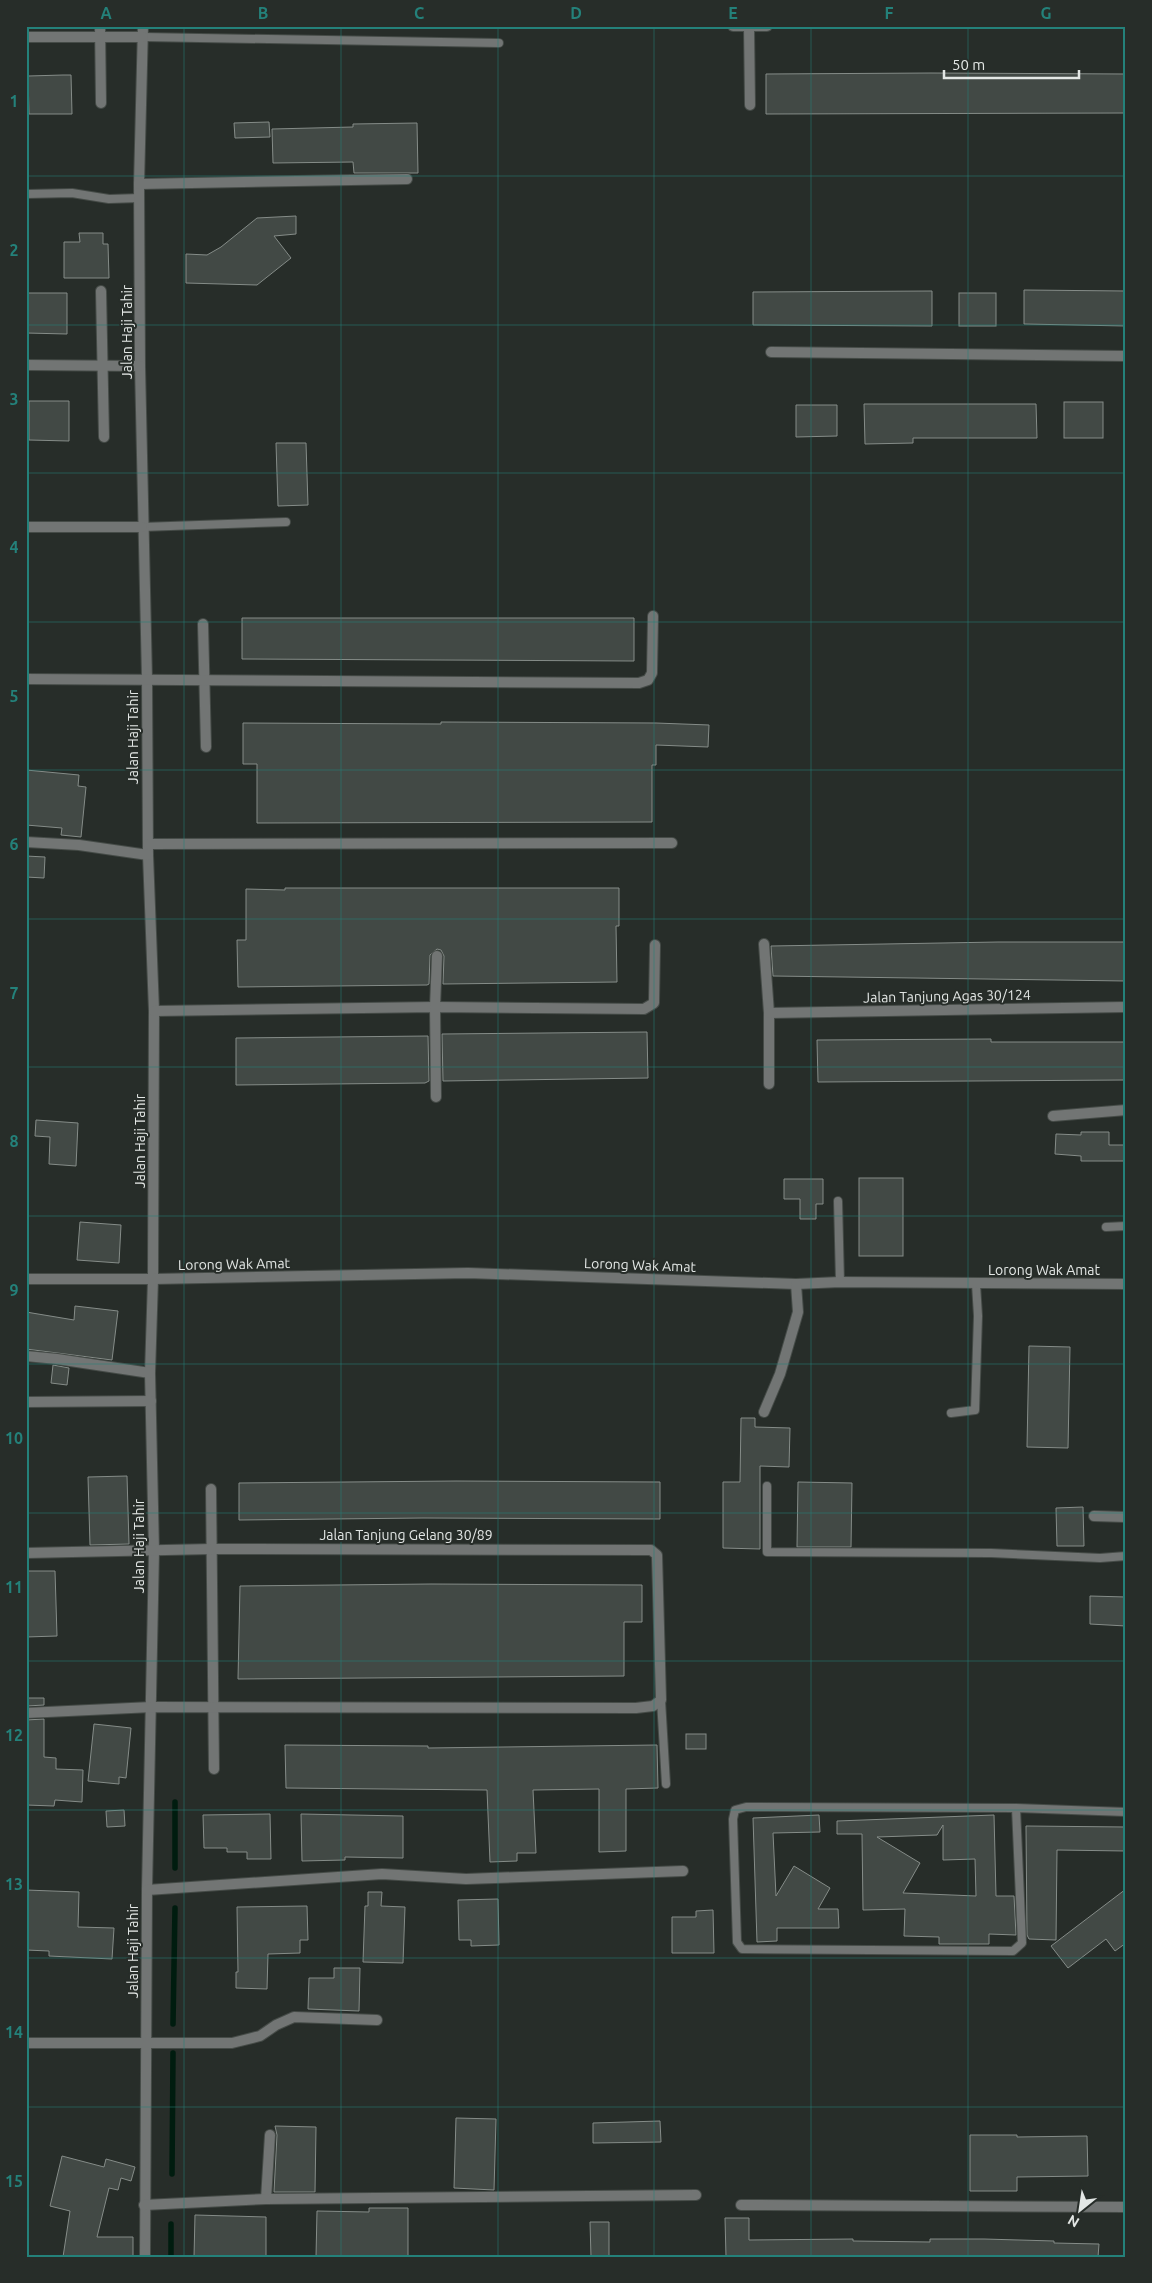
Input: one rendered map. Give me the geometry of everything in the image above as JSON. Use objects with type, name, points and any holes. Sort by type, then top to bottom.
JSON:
[{"type":"street","points":[[100,26],[101,103]]},
{"type":"street","name":"Jalan Haji Tahir","points":[[143,26],[139,184],[140,366],[142,527],[147,679],[148,849],[154,1010],[153,1279],[150,1373],[154,1551],[147,1890],[144,2257]]},
{"type":"street","points":[[733,26],[767,26]]},
{"type":"street","points":[[749,27],[750,105]]},
{"type":"street","points":[[26,37],[143,37]]},
{"type":"street","points":[[139,184],[407,179]]},
{"type":"street","points":[[101,291],[104,437]]},
{"type":"street","points":[[770,352],[1126,356]]},
{"type":"street","points":[[26,365],[140,366]]},
{"type":"street","points":[[26,527],[142,527]]},
{"type":"street","points":[[26,679],[638,683],[648,680],[652,673],[653,616]]},
{"type":"street","points":[[203,624],[206,746]]},
{"type":"street","points":[[26,842],[148,849],[672,843]]},
{"type":"street","points":[[764,944],[769,1013],[769,1084]]},
{"type":"street","points":[[154,1010],[435,1006],[644,1009],[654,1003],[655,945]]},
{"type":"street","points":[[436,1097],[435,1006],[437,956]]},
{"type":"street","name":"Jalan Tanjung Agas 30/124","points":[[769,1013],[1126,1007]]},
{"type":"street","points":[[1053,1116],[1126,1110]]},
{"type":"street","name":"Lorong Wak Amat","points":[[26,1279],[153,1279],[468,1273],[796,1284],[840,1282],[1126,1284]]},
{"type":"street","points":[[764,1412],[780,1374],[798,1312],[796,1284]]},
{"type":"street","points":[[26,1356],[150,1373]]},
{"type":"street","points":[[26,1402],[151,1401]]},
{"type":"street","points":[[212,1489],[214,1769]]},
{"type":"street","points":[[1094,1516],[1126,1517]]},
{"type":"street","name":"Jalan Tanjung Gelang 30/89","points":[[26,1553],[212,1549],[651,1550],[657,1555],[661,1700]]},
{"type":"street","points":[[26,1713],[152,1707],[636,1708],[653,1706],[661,1700]]},
{"type":"street","points":[[147,1890],[382,1874],[466,1879],[683,1871]]},
{"type":"street","points":[[26,2043],[232,2043],[260,2036],[276,2025],[294,2017],[378,2020]]},
{"type":"street","points":[[266,2199],[270,2135]]},
{"type":"street","points":[[144,2206],[266,2199],[696,2195]]},
{"type":"street","points":[[741,2205],[1126,2207]]},
{"type":"lane","points":[[143,37],[499,43]]},
{"type":"lane","points":[[26,194],[72,193],[109,199],[140,198]]},
{"type":"lane","points":[[142,527],[286,522]]},
{"type":"lane","points":[[838,1201],[840,1282]]},
{"type":"lane","points":[[1106,1226],[1126,1226]]},
{"type":"lane","points":[[951,1413],[975,1410],[978,1316],[976,1284]]},
{"type":"lane","points":[[767,1486],[767,1552],[991,1553],[1100,1558],[1126,1556]]},
{"type":"lane","points":[[661,1700],[666,1784]]},
{"type":"lane","points":[[1016,1808],[1022,1943],[1012,1951],[742,1950],[737,1942],[733,1819],[735,1810],[746,1807],[1016,1808],[1126,1812]]},
{"type":"building","points":[[766,74],[1126,74],[1126,113],[766,114]]},
{"type":"building","points":[[71,75],[72,114],[29,114],[28,76]]},
{"type":"building","points":[[269,122],[270,137],[235,138],[234,123]]},
{"type":"building","points":[[417,123],[418,173],[354,173],[353,162],[273,163],[272,129],[353,127],[353,124]]},
{"type":"building","points":[[296,216],[296,234],[274,236],[291,258],[257,285],[186,283],[186,254],[207,255],[221,247],[257,218]]},
{"type":"building","points":[[79,233],[103,233],[103,244],[108,244],[109,278],[64,278],[64,242],[80,242]]},
{"type":"building","points":[[1024,290],[1126,291],[1126,326],[1024,324]]},
{"type":"building","points":[[932,291],[932,326],[753,325],[753,292]]},
{"type":"building","points":[[26,293],[67,293],[67,334],[26,333]]},
{"type":"building","points":[[959,293],[996,293],[996,326],[959,326]]},
{"type":"building","points":[[29,401],[69,401],[69,441],[29,440]]},
{"type":"building","points":[[1064,402],[1103,402],[1103,438],[1064,438]]},
{"type":"building","points":[[864,404],[1036,404],[1037,438],[913,438],[913,443],[865,444]]},
{"type":"building","points":[[796,405],[837,405],[837,436],[796,437]]},
{"type":"building","points":[[276,443],[306,443],[308,505],[278,506]]},
{"type":"building","points":[[242,618],[634,618],[634,661],[242,659]]},
{"type":"building","points":[[441,722],[709,725],[708,747],[656,745],[656,765],[652,765],[652,822],[257,823],[257,764],[243,764],[243,723],[441,724]]},
{"type":"building","points":[[26,770],[79,775],[78,786],[86,787],[81,837],[61,835],[62,828],[26,825]]},
{"type":"building","points":[[26,856],[45,857],[44,878],[26,877]]},
{"type":"building","points":[[285,888],[619,888],[619,926],[616,926],[617,982],[443,984],[444,956],[441,950],[437,949],[430,955],[429,984],[427,985],[238,987],[237,940],[246,940],[246,889],[285,890]]},
{"type":"building","points":[[1126,942],[1126,981],[773,976],[771,946]]},
{"type":"building","points":[[647,1032],[648,1078],[443,1081],[442,1034]]},
{"type":"building","points":[[428,1036],[429,1081],[425,1083],[236,1085],[236,1038]]},
{"type":"building","points":[[991,1039],[991,1042],[1126,1042],[1126,1080],[818,1082],[817,1040]]},
{"type":"building","points":[[36,1120],[78,1123],[76,1166],[49,1164],[50,1137],[35,1136]]},
{"type":"building","points":[[1081,1132],[1109,1132],[1109,1145],[1126,1145],[1126,1161],[1081,1161],[1081,1156],[1055,1154],[1056,1134],[1081,1135]]},
{"type":"building","points":[[859,1178],[903,1178],[903,1256],[859,1256]]},
{"type":"building","points":[[784,1179],[823,1179],[823,1204],[816,1204],[816,1219],[800,1219],[800,1199],[784,1199]]},
{"type":"building","points":[[80,1222],[121,1225],[119,1263],[77,1260]]},
{"type":"building","points":[[75,1306],[118,1311],[112,1360],[26,1349],[26,1312],[74,1320]]},
{"type":"building","points":[[1029,1346],[1070,1347],[1068,1448],[1027,1447]]},
{"type":"building","points":[[53,1365],[69,1368],[67,1385],[51,1383]]},
{"type":"building","points":[[741,1418],[755,1418],[755,1427],[790,1428],[789,1467],[760,1466],[760,1549],[723,1548],[723,1482],[740,1482]]},
{"type":"building","points":[[127,1476],[129,1544],[90,1545],[88,1477]]},
{"type":"building","points":[[660,1482],[660,1519],[423,1518],[239,1520],[239,1483]]},
{"type":"building","points":[[798,1482],[852,1483],[851,1547],[797,1547]]},
{"type":"building","points":[[1083,1507],[1084,1546],[1057,1546],[1056,1508]]},
{"type":"building","points":[[26,1571],[55,1571],[57,1636],[26,1637]]},
{"type":"building","points":[[431,1584],[642,1585],[642,1622],[624,1622],[624,1676],[238,1679],[240,1586]]},
{"type":"building","points":[[1090,1596],[1126,1597],[1126,1626],[1090,1624]]},
{"type":"building","points":[[27,1698],[44,1698],[44,1705],[27,1706]]},
{"type":"building","points":[[44,1719],[44,1757],[56,1758],[56,1769],[83,1770],[82,1802],[55,1800],[54,1806],[26,1805],[26,1720]]},
{"type":"building","points":[[94,1724],[131,1728],[126,1778],[119,1777],[119,1784],[88,1781]]},
{"type":"building","points":[[686,1734],[706,1734],[706,1749],[686,1749]]},
{"type":"building","points":[[285,1745],[428,1746],[428,1748],[657,1745],[658,1788],[626,1789],[626,1851],[599,1852],[599,1789],[533,1790],[536,1853],[517,1853],[517,1861],[490,1862],[487,1790],[286,1788]]},
{"type":"building","points":[[124,1810],[125,1826],[107,1827],[106,1811]]},
{"type":"building","points":[[270,1814],[271,1859],[247,1859],[247,1852],[227,1852],[227,1848],[204,1848],[203,1815]]},
{"type":"building","points":[[301,1814],[403,1816],[403,1858],[345,1857],[345,1860],[302,1861]]},
{"type":"building","points":[[819,1815],[820,1832],[773,1833],[776,1896],[794,1866],[830,1888],[818,1909],[838,1909],[839,1928],[777,1928],[777,1941],[757,1942],[753,1818]]},
{"type":"building","points":[[994,1815],[996,1896],[1014,1896],[1016,1935],[989,1934],[989,1944],[939,1944],[939,1937],[904,1936],[905,1909],[863,1910],[862,1834],[837,1834],[837,1821]],"holes":[[[943,1825],[943,1860],[975,1859],[976,1896],[903,1893],[920,1863],[877,1837],[937,1835]]]},
{"type":"building","points":[[1026,1826],[1126,1827],[1126,1851],[1057,1850],[1056,1940],[1029,1939],[1027,1935]]},
{"type":"building","points":[[1126,1889],[1126,1943],[1115,1951],[1106,1939],[1068,1968],[1051,1946]]},
{"type":"building","points":[[26,1890],[79,1892],[78,1927],[114,1928],[112,1959],[49,1956],[49,1951],[26,1950]]},
{"type":"building","points":[[368,1892],[382,1892],[381,1906],[405,1907],[403,1963],[363,1962],[365,1906],[368,1906]]},
{"type":"building","points":[[498,1899],[499,1945],[471,1946],[471,1940],[459,1940],[458,1900]]},
{"type":"building","points":[[307,1906],[308,1940],[300,1940],[300,1953],[268,1954],[267,1989],[236,1988],[236,1972],[238,1972],[237,1907]]},
{"type":"building","points":[[713,1910],[714,1953],[672,1953],[672,1917],[696,1917],[696,1911]]},
{"type":"building","points":[[334,1968],[360,1968],[359,2011],[308,2009],[309,1978],[334,1978]]},
{"type":"building","points":[[456,2118],[496,2119],[494,2190],[454,2188]]},
{"type":"building","points":[[660,2121],[661,2142],[593,2143],[593,2123]]},
{"type":"building","points":[[275,2126],[316,2127],[315,2192],[274,2192],[277,2135]]},
{"type":"building","points":[[970,2135],[1017,2135],[1017,2137],[1087,2136],[1088,2176],[1017,2177],[1017,2191],[970,2191]]},
{"type":"building","points":[[62,2156],[104,2167],[106,2159],[135,2167],[131,2181],[121,2178],[118,2190],[109,2188],[97,2237],[133,2237],[133,2257],[63,2257],[70,2211],[50,2206]]},
{"type":"building","points":[[369,2208],[408,2208],[408,2257],[316,2257],[317,2211],[369,2212]]},
{"type":"building","points":[[195,2215],[266,2217],[266,2257],[194,2257]]},
{"type":"building","points":[[725,2218],[749,2218],[749,2240],[853,2239],[853,2241],[930,2242],[930,2239],[984,2239],[1054,2241],[1054,2243],[1099,2244],[1098,2257],[726,2257]]},
{"type":"building","points":[[590,2222],[609,2222],[609,2257],[591,2257]]},
{"type":"waterway","points":[[175,1802],[175,1868]]},
{"type":"waterway","points":[[173,2024],[175,1908]]},
{"type":"waterway","points":[[172,2174],[173,2053]]},
{"type":"waterway","points":[[171,2224],[171,2257]]}]
